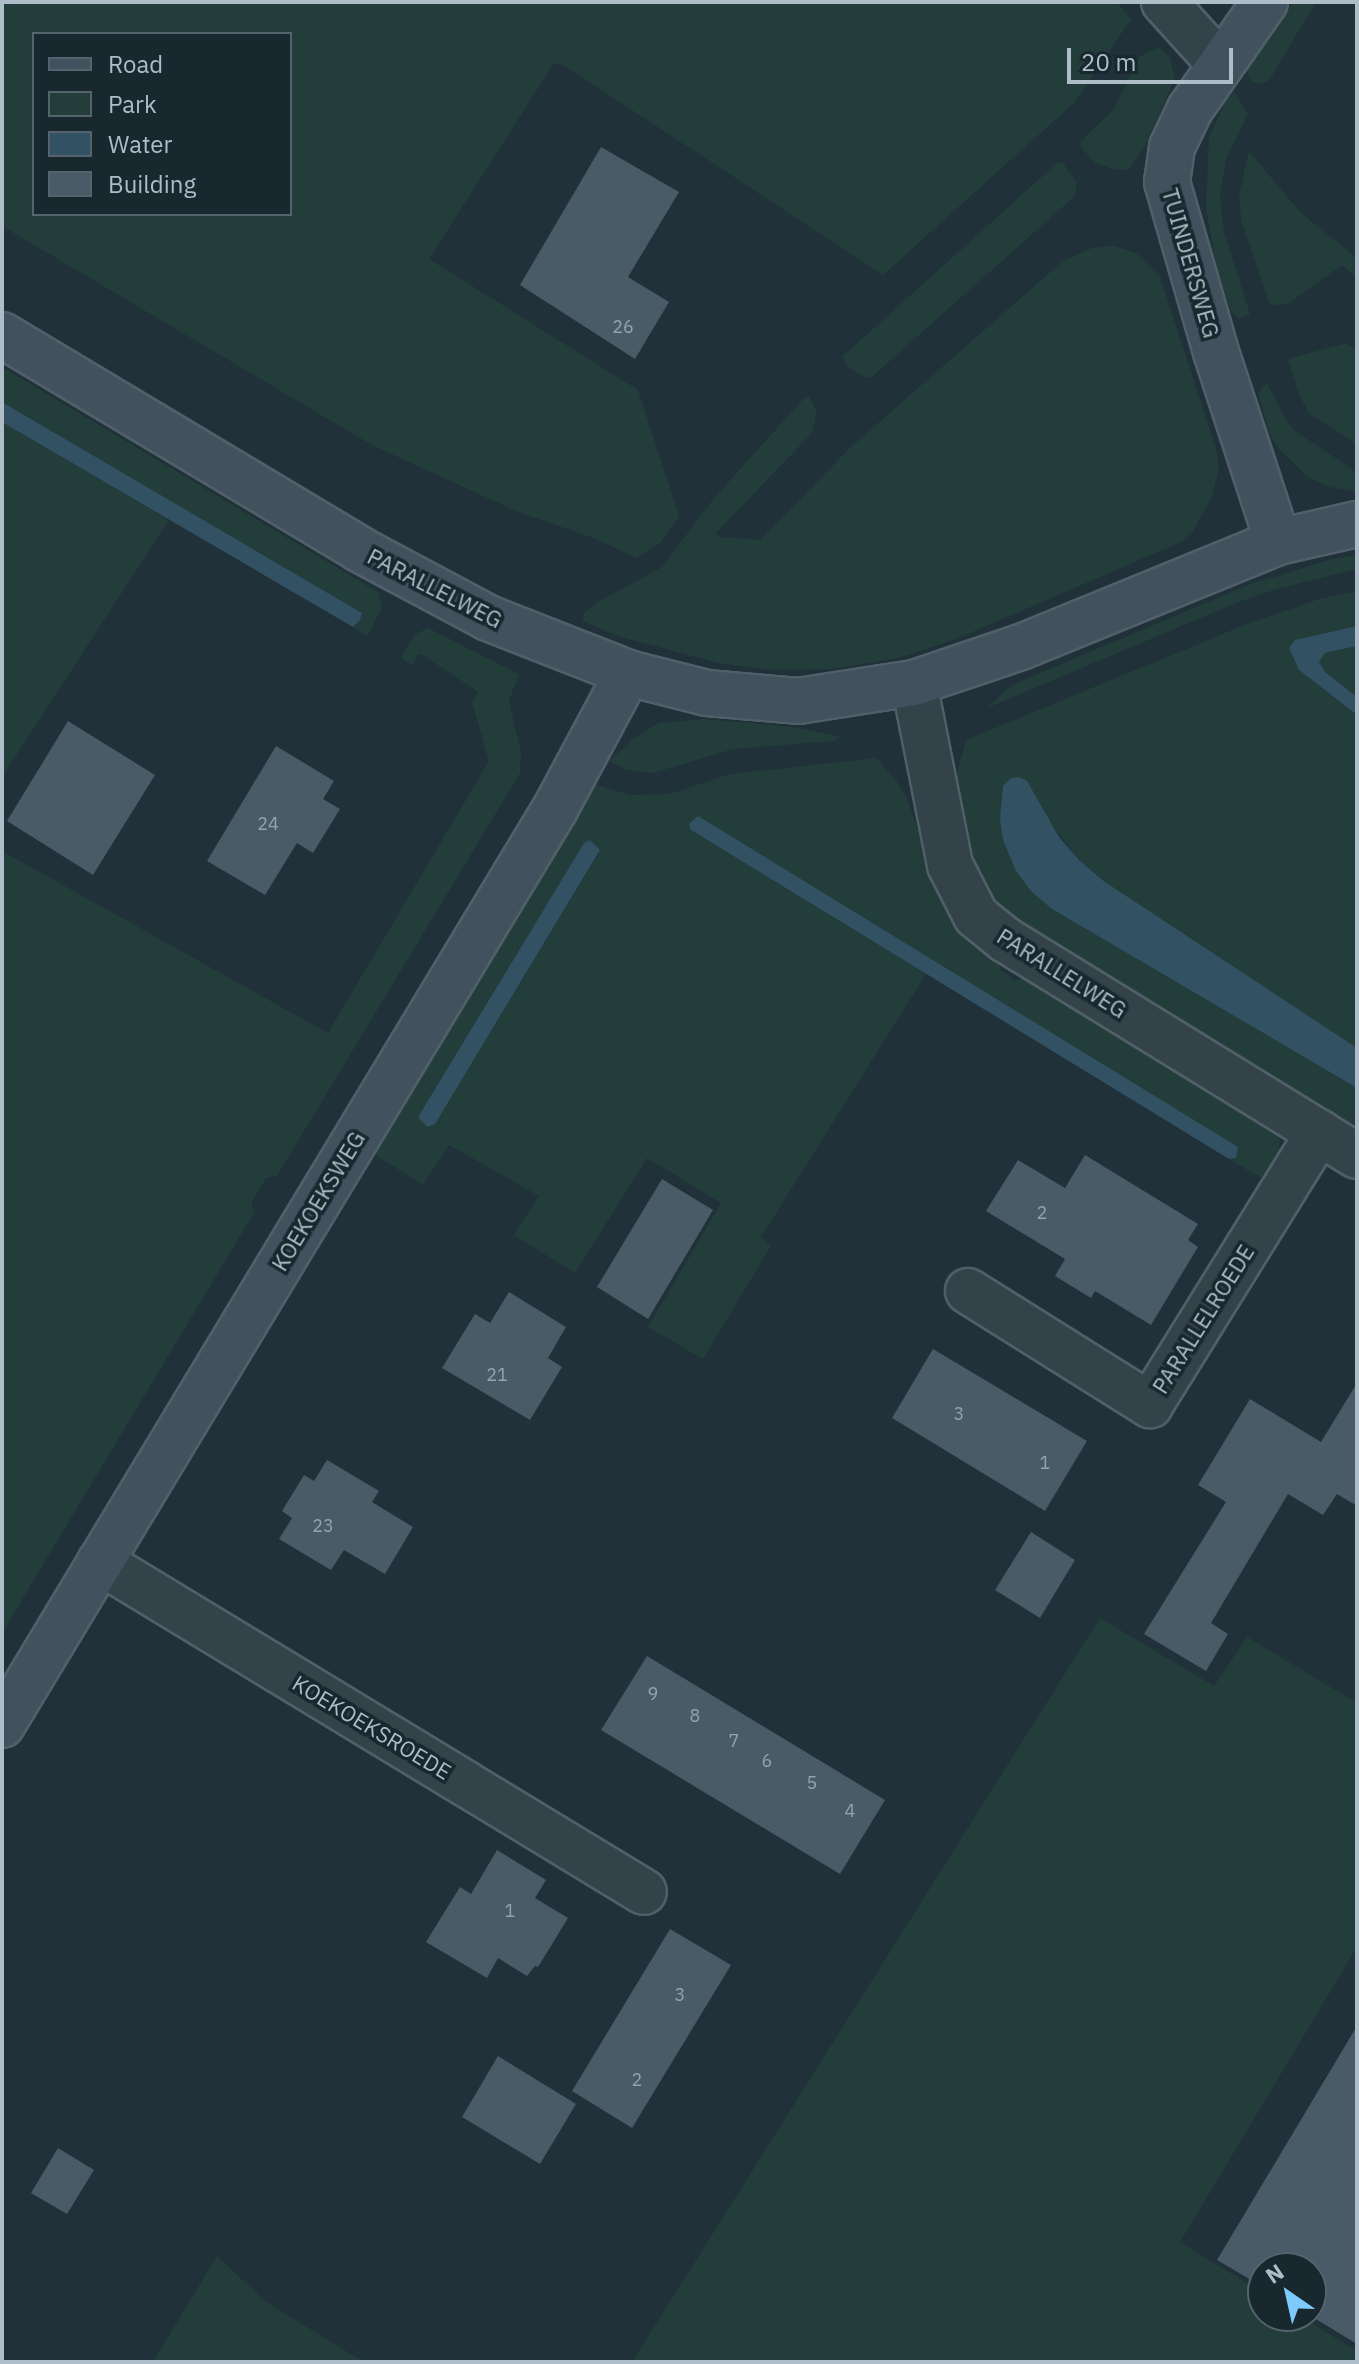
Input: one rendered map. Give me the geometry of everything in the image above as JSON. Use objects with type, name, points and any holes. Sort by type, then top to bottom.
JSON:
[{"type":"street","points":[[1164,2],[1220,64]]},
{"type":"street","name":"TUINDERSWEG","points":[[1265,2],[1220,64],[1180,129],[1168,164],[1167,182],[1211,337],[1278,542]]},
{"type":"street","name":"PARALLELWEG","points":[[2,335],[385,563],[488,618],[628,673],[707,693],[798,701],[914,683],[1034,642],[1278,542],[1357,524]]},
{"type":"street","name":"KOEKOEKSWEG","points":[[2,1725],[555,809],[628,673]]},
{"type":"street","name":"PARALLELWEG","points":[[914,683],[950,865],[976,916],[1006,940],[1357,1156]]},
{"type":"street","name":"PARALLELROEDE","points":[[968,1291],[1150,1405],[1319,1132]]},
{"type":"street","name":"KOEKOEKSROEDE","points":[[100,1562],[644,1892]]},
{"type":"green space","points":[[2,2],[1117,2],[1131,19],[1075,102],[883,275],[565,66],[554,63],[429,259],[638,390],[679,516],[661,542],[637,558],[591,537],[518,512],[372,445],[2,226]]},
{"type":"green space","points":[[1293,2],[1316,2],[1270,79],[1263,84],[1251,81],[1246,69]]},
{"type":"green space","points":[[1158,47],[1170,57],[1175,79],[1145,145],[1129,170],[1095,163],[1080,146],[1081,141],[1114,109],[1139,57]]},
{"type":"green space","points":[[1234,92],[1248,114],[1226,158],[1220,197],[1224,232],[1250,314],[1239,319],[1231,311],[1217,268],[1206,208],[1209,138],[1225,102]]},
{"type":"green space","points":[[1249,151],[1301,213],[1357,258],[1357,278],[1342,265],[1288,304],[1270,305],[1241,220],[1239,195]]},
{"type":"green space","points":[[1057,163],[1063,163],[1077,183],[1075,196],[873,376],[865,378],[846,365],[843,356]]},
{"type":"green space","points":[[1113,246],[1136,253],[1160,277],[1216,449],[1219,468],[1212,497],[1193,531],[1181,542],[956,639],[899,658],[832,669],[771,670],[719,663],[621,637],[582,621],[584,613],[598,602],[662,567],[715,497],[805,397],[809,397],[817,411],[812,433],[716,533],[719,537],[760,540],[852,446],[1063,261],[1092,248]]},
{"type":"green space","points":[[1346,343],[1357,350],[1357,444],[1310,414],[1300,397],[1288,359]]},
{"type":"green space","points":[[2,367],[378,592],[382,608],[367,637],[353,627],[362,613],[2,402]]},
{"type":"green space","points":[[1267,383],[1295,431],[1357,475],[1357,492],[1329,487],[1308,477],[1279,449],[1269,432],[1258,393]]},
{"type":"green space","points":[[2,422],[169,520],[2,777]]},
{"type":"green space","points":[[1357,555],[1357,569],[1276,589],[1236,603],[987,708],[1012,685],[1248,585],[1332,559]]},
{"type":"green space","points":[[1357,591],[1357,626],[1296,640],[1299,670],[1357,715],[1357,1048],[1131,903],[1080,861],[1042,812],[1052,909],[1357,1088],[1357,1143],[1026,937],[985,894],[971,865],[953,788],[966,740],[1247,624],[1319,599]]},
{"type":"green space","points":[[428,628],[519,674],[509,700],[521,753],[520,773],[277,1176],[266,1178],[251,1204],[255,1211],[2,1633],[2,851],[328,1033],[489,761],[472,702],[478,692],[421,654],[417,655],[413,665],[401,658],[414,635]]},
{"type":"green space","points":[[1357,646],[1357,697],[1325,672],[1319,662],[1325,653]]},
{"type":"green space","points":[[705,719],[794,727],[841,737],[833,741],[733,749],[653,773],[627,770],[609,761],[634,738],[659,723]]},
{"type":"green space","points":[[876,758],[896,780],[908,801],[929,865],[998,956],[1000,969],[1015,981],[1032,974],[1280,1130],[1279,1150],[1261,1178],[1229,1159],[1236,1158],[691,830],[926,974],[761,1237],[771,1246],[703,1359],[648,1327],[721,1203],[647,1158],[575,1273],[514,1235],[539,1196],[449,1145],[423,1185],[374,1154],[374,1147],[590,783],[630,795],[670,794],[730,774]],"holes":[[[590,840],[600,851],[435,1123],[427,1127],[418,1117],[584,843]]]},
{"type":"green space","points":[[1100,1618],[1214,1686],[1247,1637],[1357,1703],[1357,1947],[1180,2242],[1247,2283],[1247,2332],[1326,2332],[1357,2351],[1357,2362],[632,2362]]},
{"type":"green space","points":[[217,2256],[266,2302],[364,2362],[153,2362]]},
{"type":"water","points":[[2,402],[362,613],[360,620],[353,627],[2,422]]},
{"type":"water","points":[[1357,626],[1357,646],[1325,653],[1319,662],[1325,672],[1357,697],[1357,715],[1299,670],[1289,648],[1295,640]]},
{"type":"water","points":[[1019,777],[1027,781],[1059,837],[1080,861],[1105,882],[1357,1048],[1357,1088],[1052,909],[1031,891],[1016,871],[1003,840],[1000,819],[1003,786],[1011,778]]},
{"type":"water","points":[[698,816],[1238,1147],[1236,1158],[1229,1159],[691,830],[689,824]]},
{"type":"water","points":[[590,840],[600,850],[435,1124],[427,1127],[418,1117],[584,843]]},
{"type":"building","points":[[601,147],[679,192],[628,277],[669,302],[635,359],[520,285]]},
{"type":"building","points":[[68,721],[155,775],[93,875],[7,821]]},
{"type":"building","points":[[276,746],[334,781],[323,799],[340,809],[313,853],[297,843],[265,895],[207,861]]},
{"type":"building","points":[[1085,1155],[1198,1224],[1188,1240],[1198,1247],[1151,1325],[1095,1291],[1091,1298],[1055,1276],[1065,1259],[986,1211],[1018,1160],[1065,1188]]},
{"type":"building","points":[[662,1179],[713,1210],[648,1319],[597,1287]]},
{"type":"building","points":[[509,1292],[566,1327],[548,1358],[562,1367],[530,1420],[442,1368],[475,1314],[490,1323]]},
{"type":"building","points":[[933,1349],[1087,1441],[1045,1511],[892,1418]]},
{"type":"building","points":[[1357,1383],[1357,1506],[1337,1494],[1323,1515],[1288,1494],[1211,1623],[1228,1634],[1206,1671],[1144,1634],[1226,1502],[1198,1485],[1250,1399],[1321,1442]]},
{"type":"building","points":[[327,1460],[379,1491],[372,1502],[413,1527],[385,1574],[344,1550],[331,1570],[279,1539],[292,1518],[282,1511],[304,1475],[314,1481]]},
{"type":"building","points":[[1031,1532],[1075,1560],[1040,1618],[995,1590]]},
{"type":"building","points":[[647,1656],[885,1800],[840,1874],[601,1730]]},
{"type":"building","points":[[497,1850],[546,1880],[535,1898],[568,1918],[538,1967],[535,1966],[527,1976],[498,1958],[487,1978],[426,1942],[460,1887],[471,1894]]},
{"type":"building","points":[[670,1929],[731,1965],[632,2128],[572,2091]]},
{"type":"building","points":[[1357,2026],[1357,2344],[1327,2326],[1327,2252],[1247,2252],[1247,2278],[1217,2260]]},
{"type":"building","points":[[498,2056],[576,2104],[540,2164],[462,2117]]},
{"type":"building","points":[[58,2148],[94,2170],[67,2214],[31,2193]]}]
